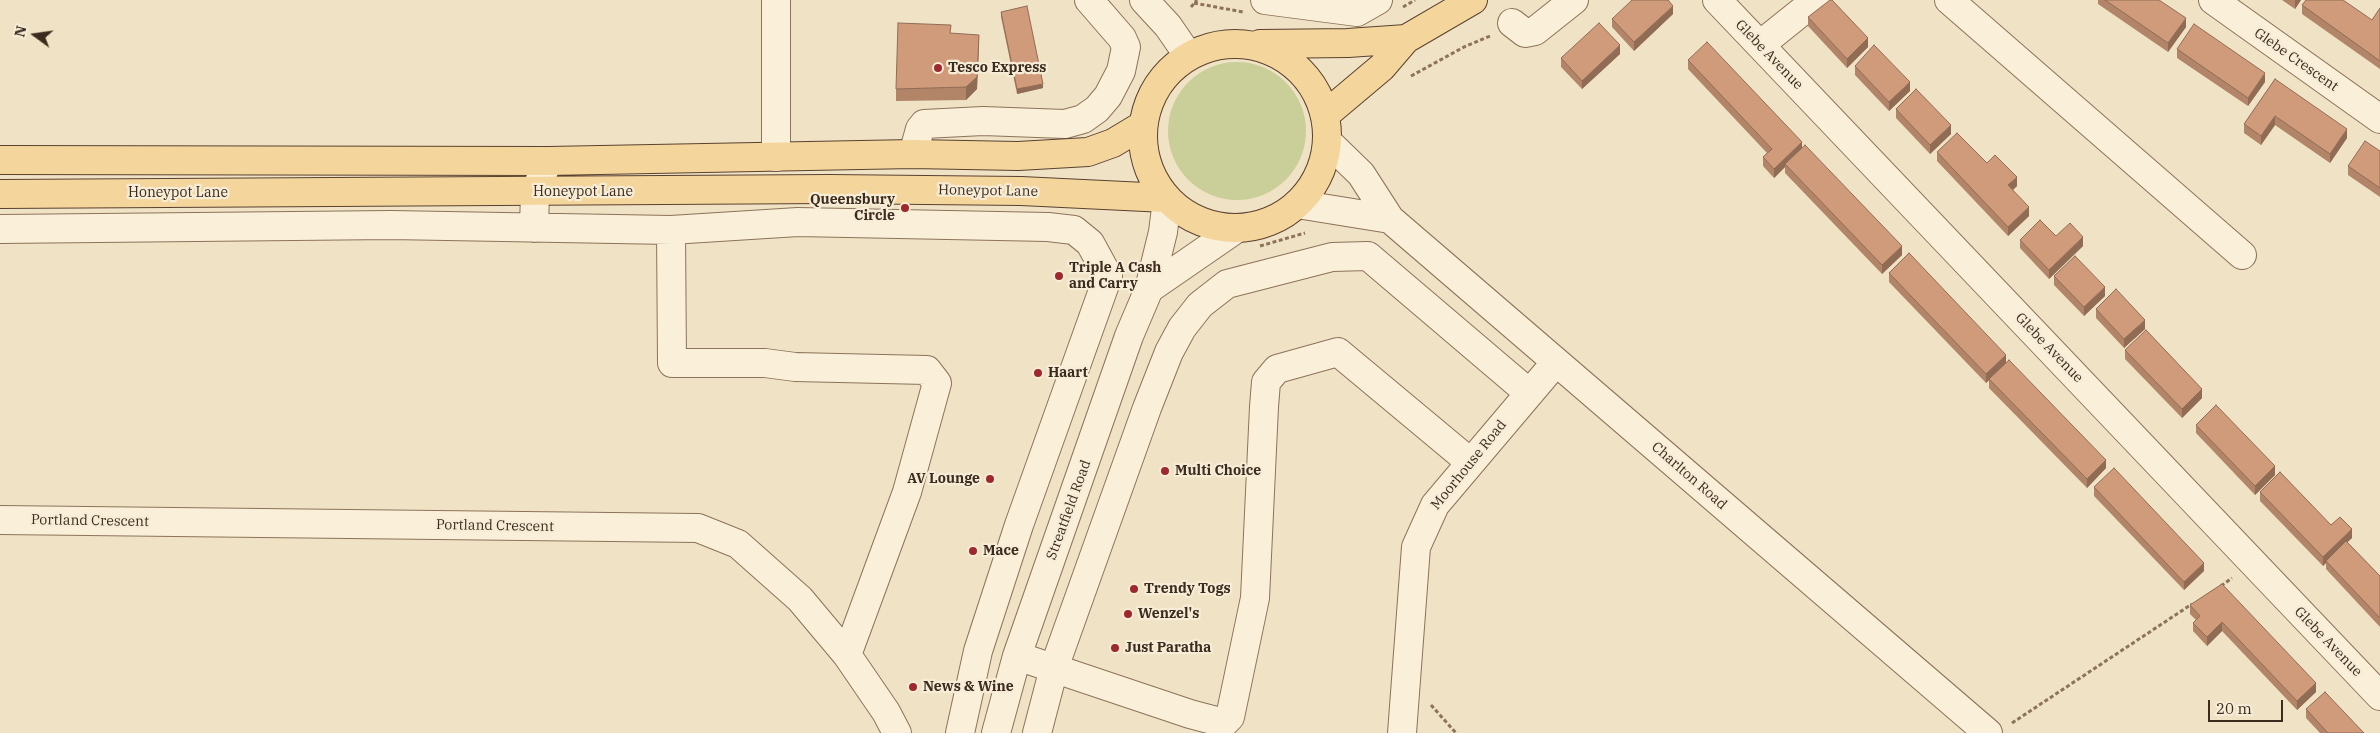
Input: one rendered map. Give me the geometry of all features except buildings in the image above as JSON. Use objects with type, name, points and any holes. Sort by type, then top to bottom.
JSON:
[{"type":"main road","points":[[1325,115],[1382,66],[1406,39],[1473,0]]},
{"type":"main road","points":[[1250,44],[1276,52],[1299,68],[1313,86],[1325,115],[1327,141],[1323,165],[1313,186],[1297,204],[1279,217],[1265,223],[1236,229],[1214,226],[1194,219],[1167,199],[1151,176],[1143,151],[1143,125],[1152,95],[1170,69],[1188,56],[1222,44],[1348,43],[1406,39]]},
{"type":"main road","points":[[0,160],[548,161],[913,154],[1018,156],[1088,152],[1113,143],[1143,125]]},
{"type":"main road","name":"Honeypot Lane","points":[[0,194],[830,189],[1031,191],[1167,199]]},
{"type":"street","points":[[776,0],[776,157]]},
{"type":"street","points":[[913,154],[920,129],[924,124],[983,121],[1065,124],[1084,119],[1097,109],[1108,96],[1121,71],[1126,47],[1122,38],[1089,0]]},
{"type":"street","points":[[1144,0],[1168,26],[1188,56]]},
{"type":"street","points":[[1265,0],[1357,12],[1378,0]]},
{"type":"street","points":[[1512,23],[1525,33],[1535,31],[1574,0]]},
{"type":"street","name":"Glebe Avenue","points":[[1717,0],[2380,696]]},
{"type":"street","points":[[1760,45],[1816,0]]},
{"type":"street","points":[[1949,0],[2242,255]]},
{"type":"street","name":"Glebe Crescent","points":[[2213,0],[2380,119]]},
{"type":"street","name":"Charlton Road","points":[[1327,141],[1360,174],[1390,219],[1556,362],[1996,730]]},
{"type":"street","points":[[534,228],[535,192],[548,161]]},
{"type":"street","points":[[981,226],[982,191]]},
{"type":"street","name":"Streatfield Road","points":[[996,733],[1017,656],[1130,336],[1149,289],[1163,232],[1167,199]]},
{"type":"street","points":[[1297,204],[1390,219]]},
{"type":"street","points":[[0,229],[391,225],[670,230],[798,222],[1048,227],[1074,230],[1090,243],[1108,276],[1019,525],[978,652],[960,733]]},
{"type":"street","points":[[1149,289],[1236,229]]},
{"type":"street","points":[[670,230],[672,363],[765,363],[796,367],[927,370],[937,382],[907,492],[847,655]]},
{"type":"street","points":[[1037,733],[1054,668],[1146,408],[1169,352],[1182,328],[1200,305],[1227,284],[1332,257],[1368,256],[1529,392]]},
{"type":"street","points":[[1440,315],[1463,282]]},
{"type":"street","points":[[1017,656],[1190,714],[1224,723],[1230,717],[1256,598],[1266,382],[1277,369],[1338,352],[1470,462]]},
{"type":"street","name":"Moorhouse Road","points":[[1402,733],[1416,547],[1435,505],[1556,362]]},
{"type":"street","points":[[1068,390],[1146,408]]},
{"type":"street","name":"Portland Crescent","points":[[0,520],[698,528],[738,544],[800,599],[847,655],[886,712],[897,733]]},
{"type":"path","points":[[1191,7],[1197,0]]},
{"type":"path","points":[[1407,78],[1464,47],[1461,42]]},
{"type":"path","points":[[2220,586],[2254,564]]},
{"type":"path","points":[[1996,730],[2195,602]]},
{"type":"green space","points":[[1237,62],[1263,67],[1275,73],[1286,82],[1295,93],[1301,105],[1306,131],[1301,157],[1295,169],[1286,180],[1275,189],[1263,195],[1237,200],[1211,195],[1199,189],[1188,180],[1179,169],[1173,157],[1168,131],[1173,105],[1179,93],[1188,82],[1199,73],[1211,67]]},
{"type":"place","name":"Tesco Express","points":[[938,68]]},
{"type":"place","name":"Queensbury Circle","points":[[905,208]]},
{"type":"place","name":"Triple A Cash and Carry","points":[[1059,276]]},
{"type":"place","name":"Haart","points":[[1038,373]]},
{"type":"place","name":"Multi Choice","points":[[1165,471]]},
{"type":"place","name":"AV Lounge","points":[[990,479]]},
{"type":"place","name":"Mace","points":[[973,551]]},
{"type":"place","name":"Trendy Togs","points":[[1134,589]]},
{"type":"place","name":"Wenzel's","points":[[1128,614]]},
{"type":"place","name":"Just Paratha","points":[[1115,648]]},
{"type":"place","name":"News & Wine","points":[[913,687]]}]
